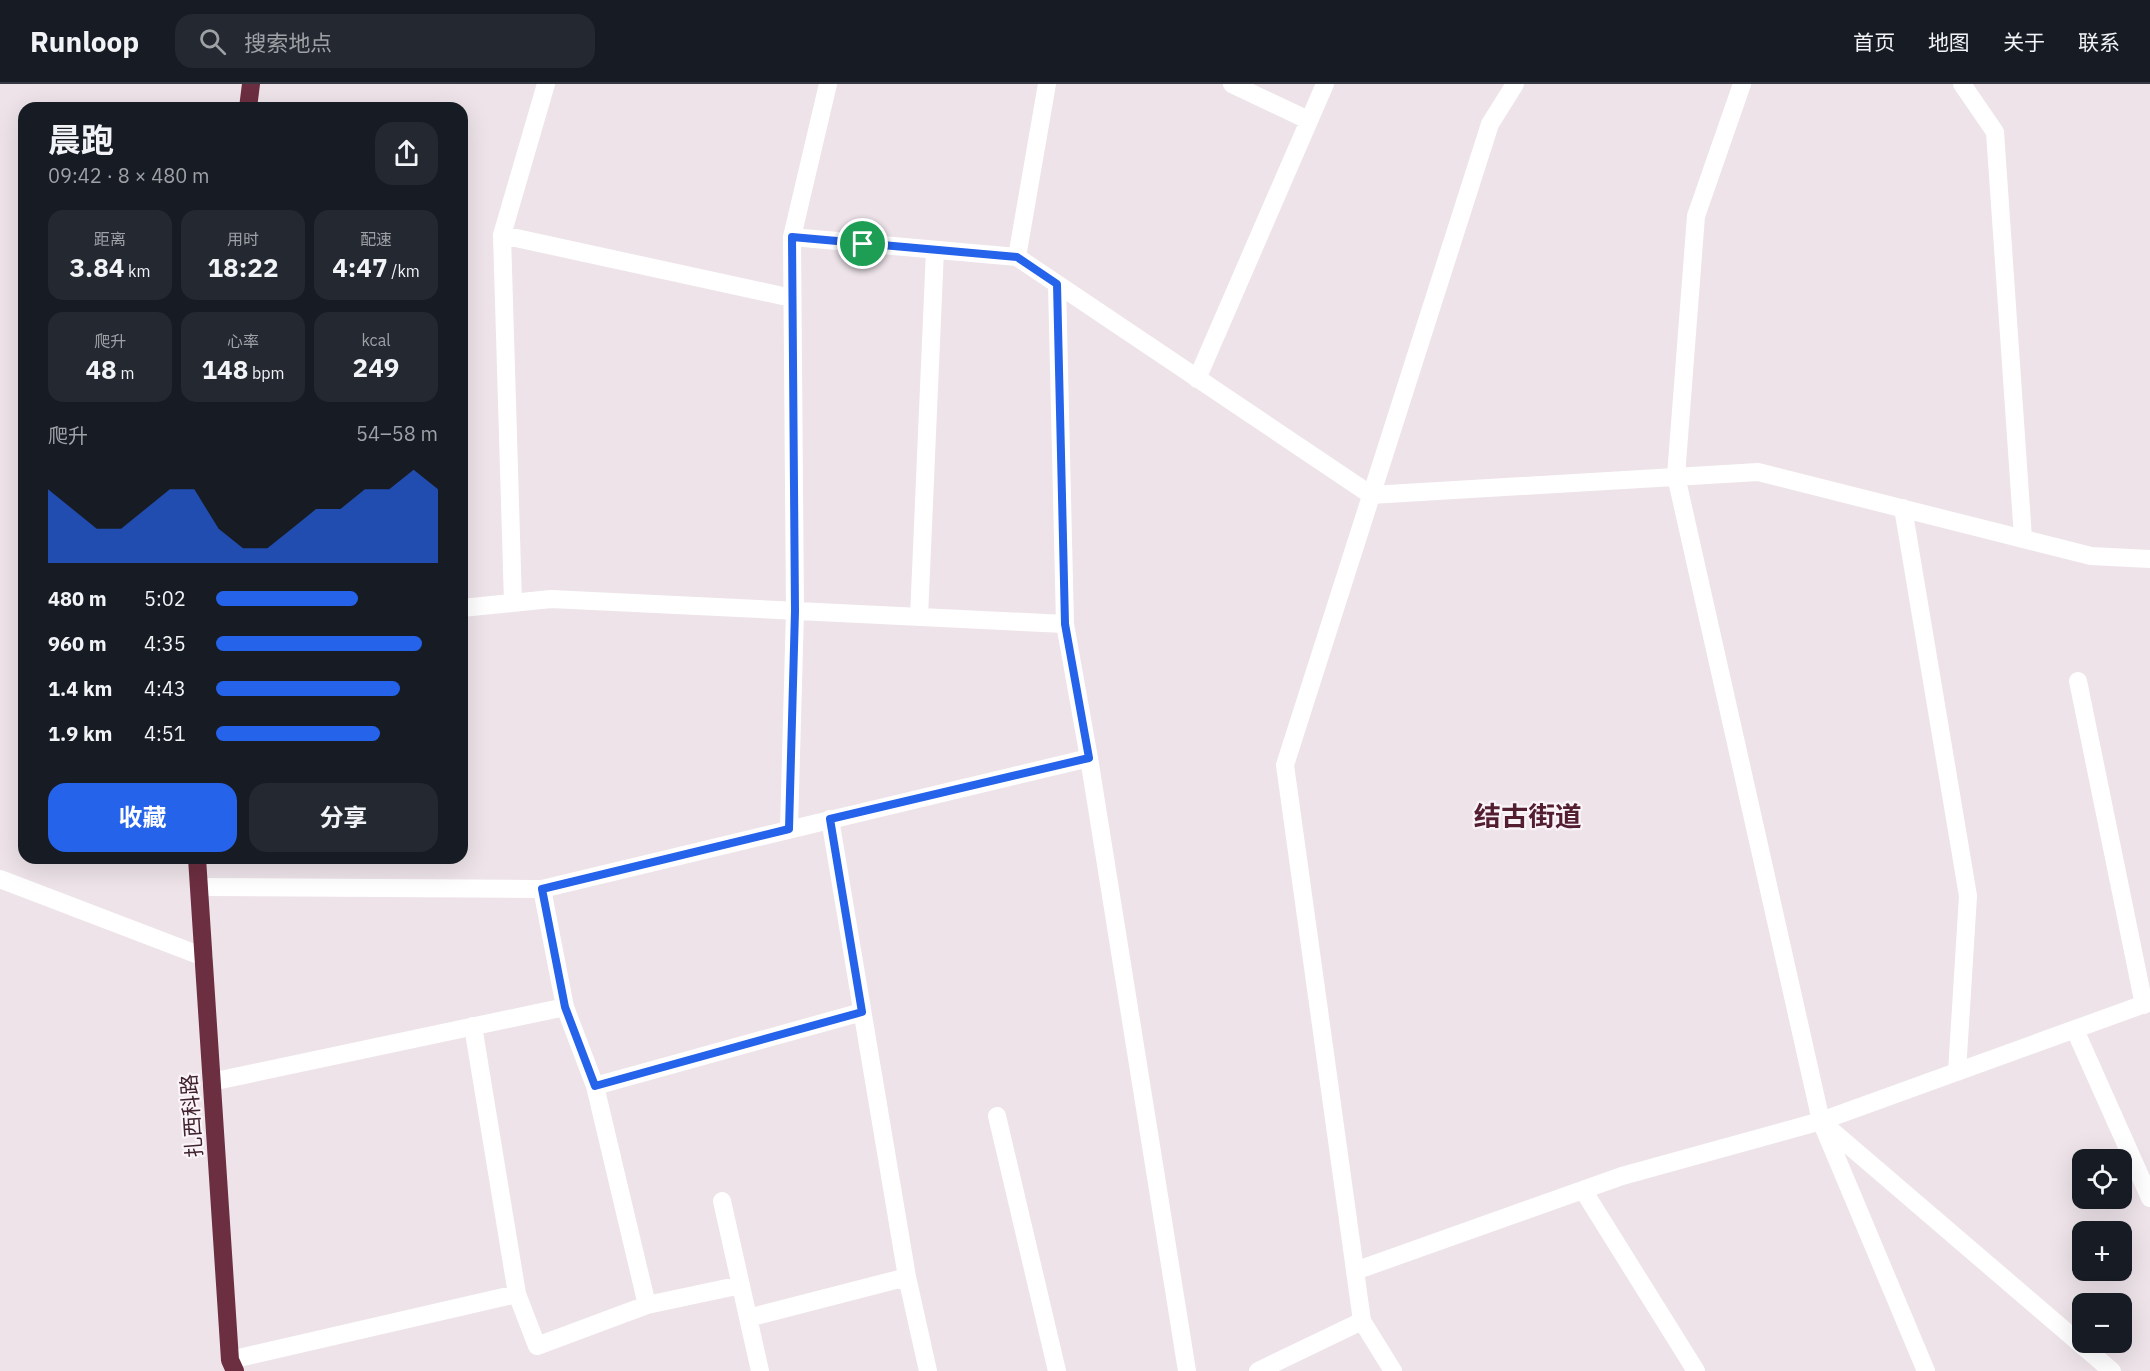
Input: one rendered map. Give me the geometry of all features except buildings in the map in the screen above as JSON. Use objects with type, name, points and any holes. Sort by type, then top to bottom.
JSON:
[{"type":"highway","points":[[249,102],[251,84]]},
{"type":"highway","name":"扎西科路","points":[[198,864],[232,1365]]},
{"type":"street","points":[[513,603],[502,235],[546,84]]},
{"type":"street","points":[[789,829],[795,611],[792,237],[828,84]]},
{"type":"street","points":[[1017,257],[1047,84]]},
{"type":"street","points":[[1232,84],[1308,120]]},
{"type":"street","points":[[1197,378],[1325,84]]},
{"type":"street","points":[[1393,1371],[1362,1321],[1285,765],[1490,124],[1515,84]]},
{"type":"street","points":[[1742,84],[1696,216],[1676,476],[1821,1121],[1926,1371]]},
{"type":"street","points":[[1962,84],[1995,132],[2023,538]]},
{"type":"street","points":[[502,235],[792,298]]},
{"type":"street","points":[[792,237],[1017,257],[1371,495],[1758,472],[2091,556],[2150,559]]},
{"type":"street","points":[[919,617],[935,250]]},
{"type":"street","points":[[1057,284],[1065,624],[1089,758],[1187,1371]]},
{"type":"street","points":[[1903,508],[1968,896],[1957,1072]]},
{"type":"street","points":[[468,607],[551,599],[1065,624]]},
{"type":"street","points":[[1355,1271],[1622,1176],[1821,1121],[2147,1004],[2078,681]]},
{"type":"street","points":[[200,887],[542,889],[1089,758]]},
{"type":"street","points":[[830,819],[906,1277],[928,1371]]},
{"type":"street","points":[[0,879],[204,957]]},
{"type":"street","points":[[542,889],[565,1007],[595,1086],[647,1305]]},
{"type":"street","points":[[211,1082],[565,1007]]},
{"type":"street","points":[[595,1086],[862,1012]]},
{"type":"street","points":[[473,1026],[517,1294],[537,1346],[647,1305],[741,1285]]},
{"type":"street","points":[[2075,1030],[2150,1198]]},
{"type":"street","points":[[997,1116],[1056,1371]]},
{"type":"street","points":[[1821,1121],[2112,1371]]},
{"type":"street","points":[[1583,1190],[1696,1371]]},
{"type":"street","points":[[722,1201],[760,1371]]},
{"type":"street","points":[[748,1318],[906,1277]]},
{"type":"street","points":[[232,1365],[517,1294]]},
{"type":"street","points":[[1258,1371],[1362,1321]]},
{"type":"district","name":"结古街道","points":[[1528,815]]},
{"type":"route","points":[[792,237],[863,244],[1017,257],[1057,284],[1065,624],[1089,758],[830,819],[862,1012],[595,1086],[565,1007],[542,889],[789,829],[795,611],[792,237]]}]
